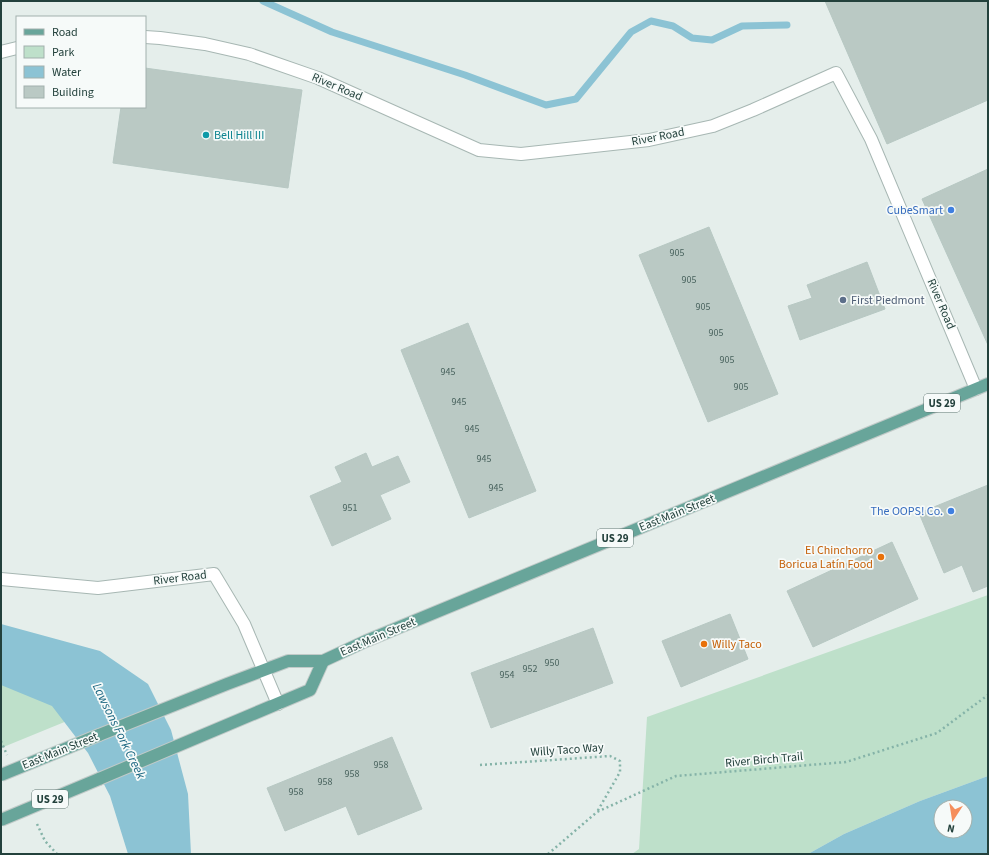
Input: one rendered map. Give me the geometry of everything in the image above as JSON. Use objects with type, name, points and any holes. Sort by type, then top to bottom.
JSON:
[{"type":"main road","name":"East Main Street","points":[[1,775],[186,700],[288,661],[323,661],[366,641],[988,384]]},
{"type":"main road","name":"US 29","points":[[1,820],[310,690],[323,661]]},
{"type":"street","name":"River Road","points":[[146,37],[205,44],[249,54],[318,78],[479,150],[521,154],[649,140],[713,126],[836,73],[871,139],[976,389]]},
{"type":"street","points":[[1,52],[16,48]]},
{"type":"street","name":"River Road","points":[[1,579],[98,588],[214,574],[244,624],[278,704]]},
{"type":"path","name":"River Birch Trail","points":[[548,854],[597,812],[676,776],[846,762],[937,733],[988,695]]},
{"type":"path","name":"Willy Taco Way","points":[[480,765],[610,756],[620,761],[620,772],[597,812]]},
{"type":"path","points":[[45,841],[58,854]]},
{"type":"green space","points":[[988,595],[988,776],[920,801],[844,834],[808,854],[632,854],[639,849],[647,717]]},
{"type":"green space","points":[[1,677],[106,705],[1,748]]},
{"type":"water","name":"Lawsons Fork Creek","points":[[1,624],[100,651],[148,684],[171,730],[188,794],[191,854],[128,854],[110,796],[88,753],[52,706],[1,685]]},
{"type":"water","points":[[988,776],[988,854],[808,854],[844,834],[920,801]]},
{"type":"building","points":[[825,1],[988,1],[988,100],[887,144]]},
{"type":"building","name":"Bell Hill III","points":[[146,68],[302,90],[288,188],[113,163],[121,108],[146,108]]},
{"type":"building","points":[[988,169],[988,345],[922,199]]},
{"type":"building","points":[[709,227],[778,394],[708,422],[639,255]]},
{"type":"building","name":"First Piedmont","points":[[867,262],[885,309],[800,340],[788,306],[812,298],[807,285]]},
{"type":"building","points":[[468,323],[536,491],[469,518],[401,350]]},
{"type":"building","points":[[366,453],[372,467],[398,456],[410,482],[380,495],[391,519],[332,546],[310,496],[342,482],[335,467]]},
{"type":"building","points":[[988,485],[988,586],[973,592],[962,565],[944,573],[919,513]]},
{"type":"building","points":[[892,542],[918,599],[813,647],[787,591]]},
{"type":"building","points":[[730,614],[748,659],[681,687],[662,641]]},
{"type":"building","points":[[593,628],[613,683],[491,728],[471,673]]},
{"type":"building","points":[[392,737],[422,809],[358,835],[346,806],[285,831],[267,788]]},
{"type":"waterway","points":[[263,1],[332,32],[465,75],[546,105],[576,99],[631,32],[651,21],[673,26],[692,38],[712,40],[742,26],[787,25]]},
{"type":"place","name":"Bell Hill III","points":[[206,135]]},
{"type":"place","name":"CubeSmart","points":[[951,210]]},
{"type":"place","name":"First Piedmont","points":[[843,300]]},
{"type":"place","name":"The OOPS! Co.","points":[[951,511]]},
{"type":"place","name":"El Chinchorro Boricua Latín Food","points":[[881,557]]},
{"type":"place","name":"Willy Taco","points":[[704,644]]}]
